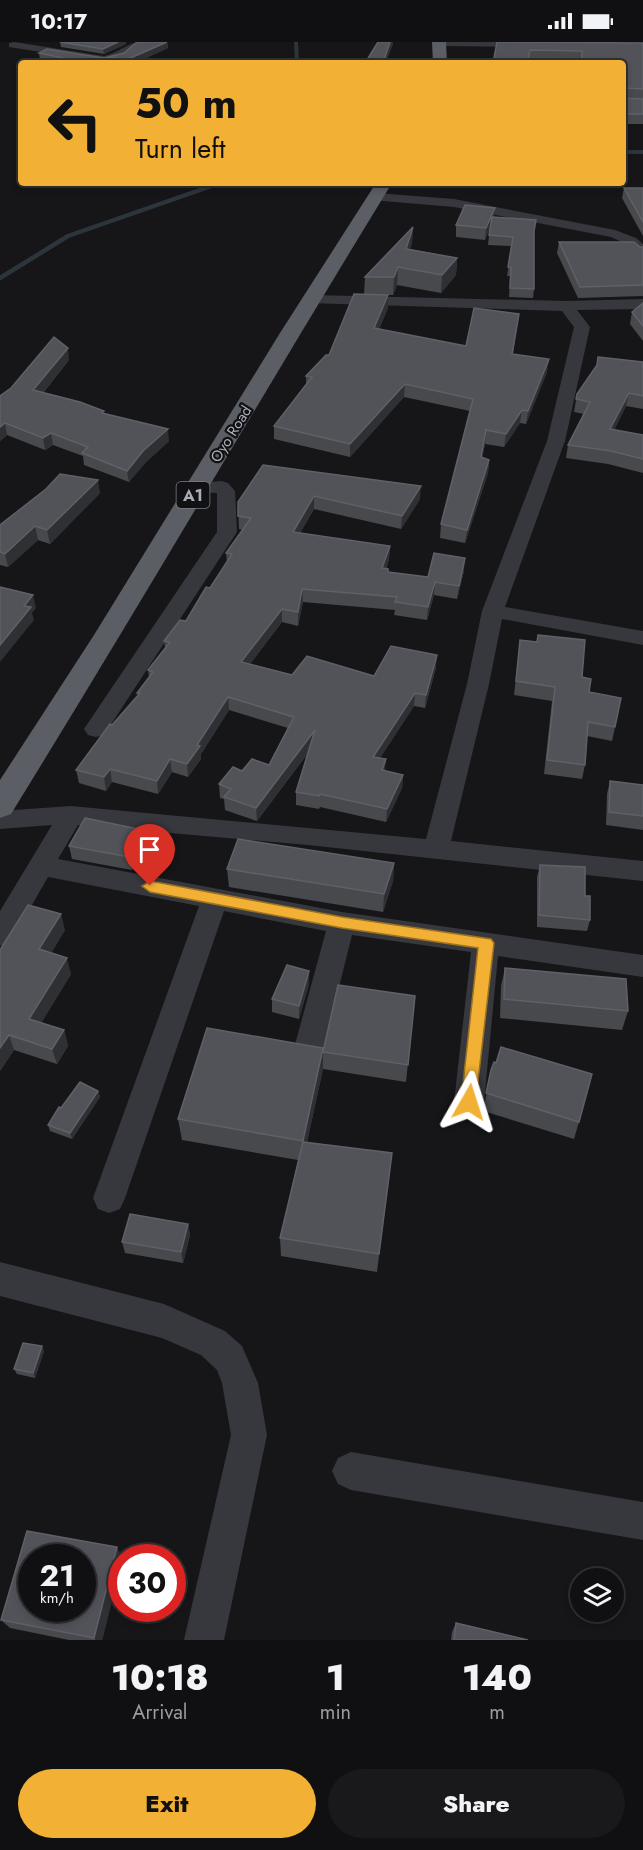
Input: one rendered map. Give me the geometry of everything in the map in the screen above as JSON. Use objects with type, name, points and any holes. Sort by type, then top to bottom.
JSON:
[{"type":"highway","points":[[439,43],[440,60]]},
{"type":"highway","name":"Oyo Road","points":[[0,806],[108,635],[290,333],[314,300],[380,190]]},
{"type":"street","points":[[0,52],[14,44],[104,59],[119,56],[137,42]]},
{"type":"street","points":[[439,43],[546,44]]},
{"type":"street","points":[[380,190],[615,234],[632,241],[643,252]]},
{"type":"street","points":[[314,300],[643,306]]},
{"type":"street","points":[[566,306],[592,324]]},
{"type":"street","points":[[592,324],[643,306]]},
{"type":"street","points":[[436,849],[478,684],[493,611],[556,441],[592,324]]},
{"type":"street","points":[[96,729],[227,532],[226,491],[221,488],[197,488]]},
{"type":"street","points":[[493,611],[643,638]]},
{"type":"street","points":[[0,935],[71,815]]},
{"type":"street","points":[[0,820],[71,815],[643,871]]},
{"type":"street","points":[[41,866],[342,922],[643,966]]},
{"type":"street","points":[[109,1198],[215,898]]},
{"type":"street","points":[[309,1048],[342,922]]},
{"type":"street","points":[[469,1102],[486,943]]},
{"type":"street","points":[[0,1279],[164,1321],[213,1343],[230,1358],[240,1383],[249,1435],[204,1640]]},
{"type":"street","points":[[351,1471],[643,1521]]},
{"type":"building","points":[[60,42],[118,42],[103,49]]},
{"type":"building","points":[[137,42],[167,42],[126,60],[111,57],[104,60],[72,60],[39,53],[47,49],[104,58],[124,53]]},
{"type":"building","points":[[378,42],[390,42],[384,60],[367,60]]},
{"type":"building","points":[[497,42],[643,43],[643,89],[626,88],[626,60],[582,60],[582,51],[530,50],[528,60],[494,60]]},
{"type":"building","points":[[626,98],[643,99],[643,114],[626,114]]},
{"type":"building","points":[[624,188],[643,188],[643,222]]},
{"type":"building","points":[[465,205],[495,208],[486,228],[456,225]]},
{"type":"building","points":[[492,217],[536,220],[534,289],[510,288],[511,267],[508,267],[513,237],[489,235]]},
{"type":"building","points":[[413,227],[406,249],[457,258],[442,275],[398,267],[394,277],[365,277]]},
{"type":"building","points":[[559,242],[634,242],[643,247],[643,285],[580,287]]},
{"type":"building","points":[[354,294],[388,295],[374,328],[466,346],[474,308],[519,314],[512,354],[549,359],[528,411],[522,410],[506,434],[486,430],[481,457],[489,460],[467,530],[441,524],[473,399],[405,384],[350,444],[274,426],[312,377],[306,376],[326,355],[329,355]]},
{"type":"building","points":[[643,303],[643,326],[632,312]]},
{"type":"building","points":[[54,337],[68,348],[33,390],[80,402],[104,411],[102,413],[168,429],[143,451],[127,471],[82,453],[88,447],[51,433],[43,438],[5,423],[0,427],[0,396],[11,388]]},
{"type":"building","points":[[598,357],[643,362],[643,396],[629,393],[610,429],[643,435],[643,459],[611,451],[568,445],[590,402],[576,399],[577,394],[597,365]]},
{"type":"building","points":[[263,465],[421,486],[402,516],[314,496],[293,532],[390,546],[382,568],[388,569],[388,572],[428,577],[434,553],[465,558],[459,586],[435,582],[428,607],[395,602],[397,597],[302,589],[298,612],[282,609],[241,662],[292,675],[307,656],[374,676],[391,646],[437,655],[426,695],[415,693],[373,757],[386,759],[382,770],[403,775],[387,809],[320,794],[319,796],[296,792],[315,730],[256,808],[224,797],[231,789],[219,784],[233,767],[242,771],[252,759],[269,765],[294,717],[228,697],[187,764],[170,759],[157,781],[110,769],[104,777],[76,770],[110,724],[112,725],[140,693],[137,693],[153,672],[148,670],[170,642],[164,641],[180,620],[186,621],[206,587],[210,588],[232,554],[226,553],[251,518],[238,516],[238,502]]},
{"type":"building","points":[[60,474],[98,480],[47,530],[35,526],[5,554],[0,552],[0,525],[46,489]]},
{"type":"building","points":[[0,587],[33,595],[24,606],[31,607],[0,645]]},
{"type":"building","points":[[538,635],[585,640],[582,677],[591,679],[589,692],[621,698],[615,727],[588,722],[585,765],[547,760],[555,687],[516,681],[520,640],[537,642]]},
{"type":"building","points":[[610,781],[643,785],[643,816],[609,812]]},
{"type":"building","points":[[85,818],[143,830],[129,857],[69,846]]},
{"type":"building","points":[[238,839],[394,863],[384,894],[227,869]]},
{"type":"building","points":[[540,865],[585,867],[585,896],[590,896],[590,920],[539,915]]},
{"type":"building","points":[[28,905],[61,914],[39,949],[67,958],[29,1019],[64,1030],[52,1049],[9,1035],[0,1048],[0,950]]},
{"type":"building","points":[[287,965],[309,971],[299,1006],[272,999]]},
{"type":"building","points":[[505,968],[626,979],[628,1011],[504,999]]},
{"type":"building","points":[[338,985],[415,996],[408,1065],[323,1052]]},
{"type":"building","points":[[207,1028],[323,1048],[303,1141],[178,1119]]},
{"type":"building","points":[[501,1047],[592,1074],[579,1122],[486,1093],[491,1070]]},
{"type":"building","points":[[80,1082],[98,1091],[70,1133],[48,1125],[59,1107],[61,1108]]},
{"type":"building","points":[[303,1142],[392,1153],[379,1254],[280,1238]]},
{"type":"building","points":[[130,1214],[188,1224],[181,1252],[122,1242]]},
{"type":"building","points":[[23,1343],[42,1346],[33,1373],[14,1369]]},
{"type":"building","points":[[27,1531],[108,1545],[108,1583],[94,1638],[1,1620],[18,1562],[18,1622],[96,1622],[96,1544],[23,1544]]},
{"type":"building","points":[[456,1623],[528,1640],[454,1640]]},
{"type":"waterway","points":[[296,42],[297,60]]},
{"type":"waterway","points":[[626,152],[643,152]]},
{"type":"waterway","points":[[0,278],[68,236],[211,186]]},
{"type":"route","points":[[150,886],[342,922],[486,943],[469,1102]]}]
